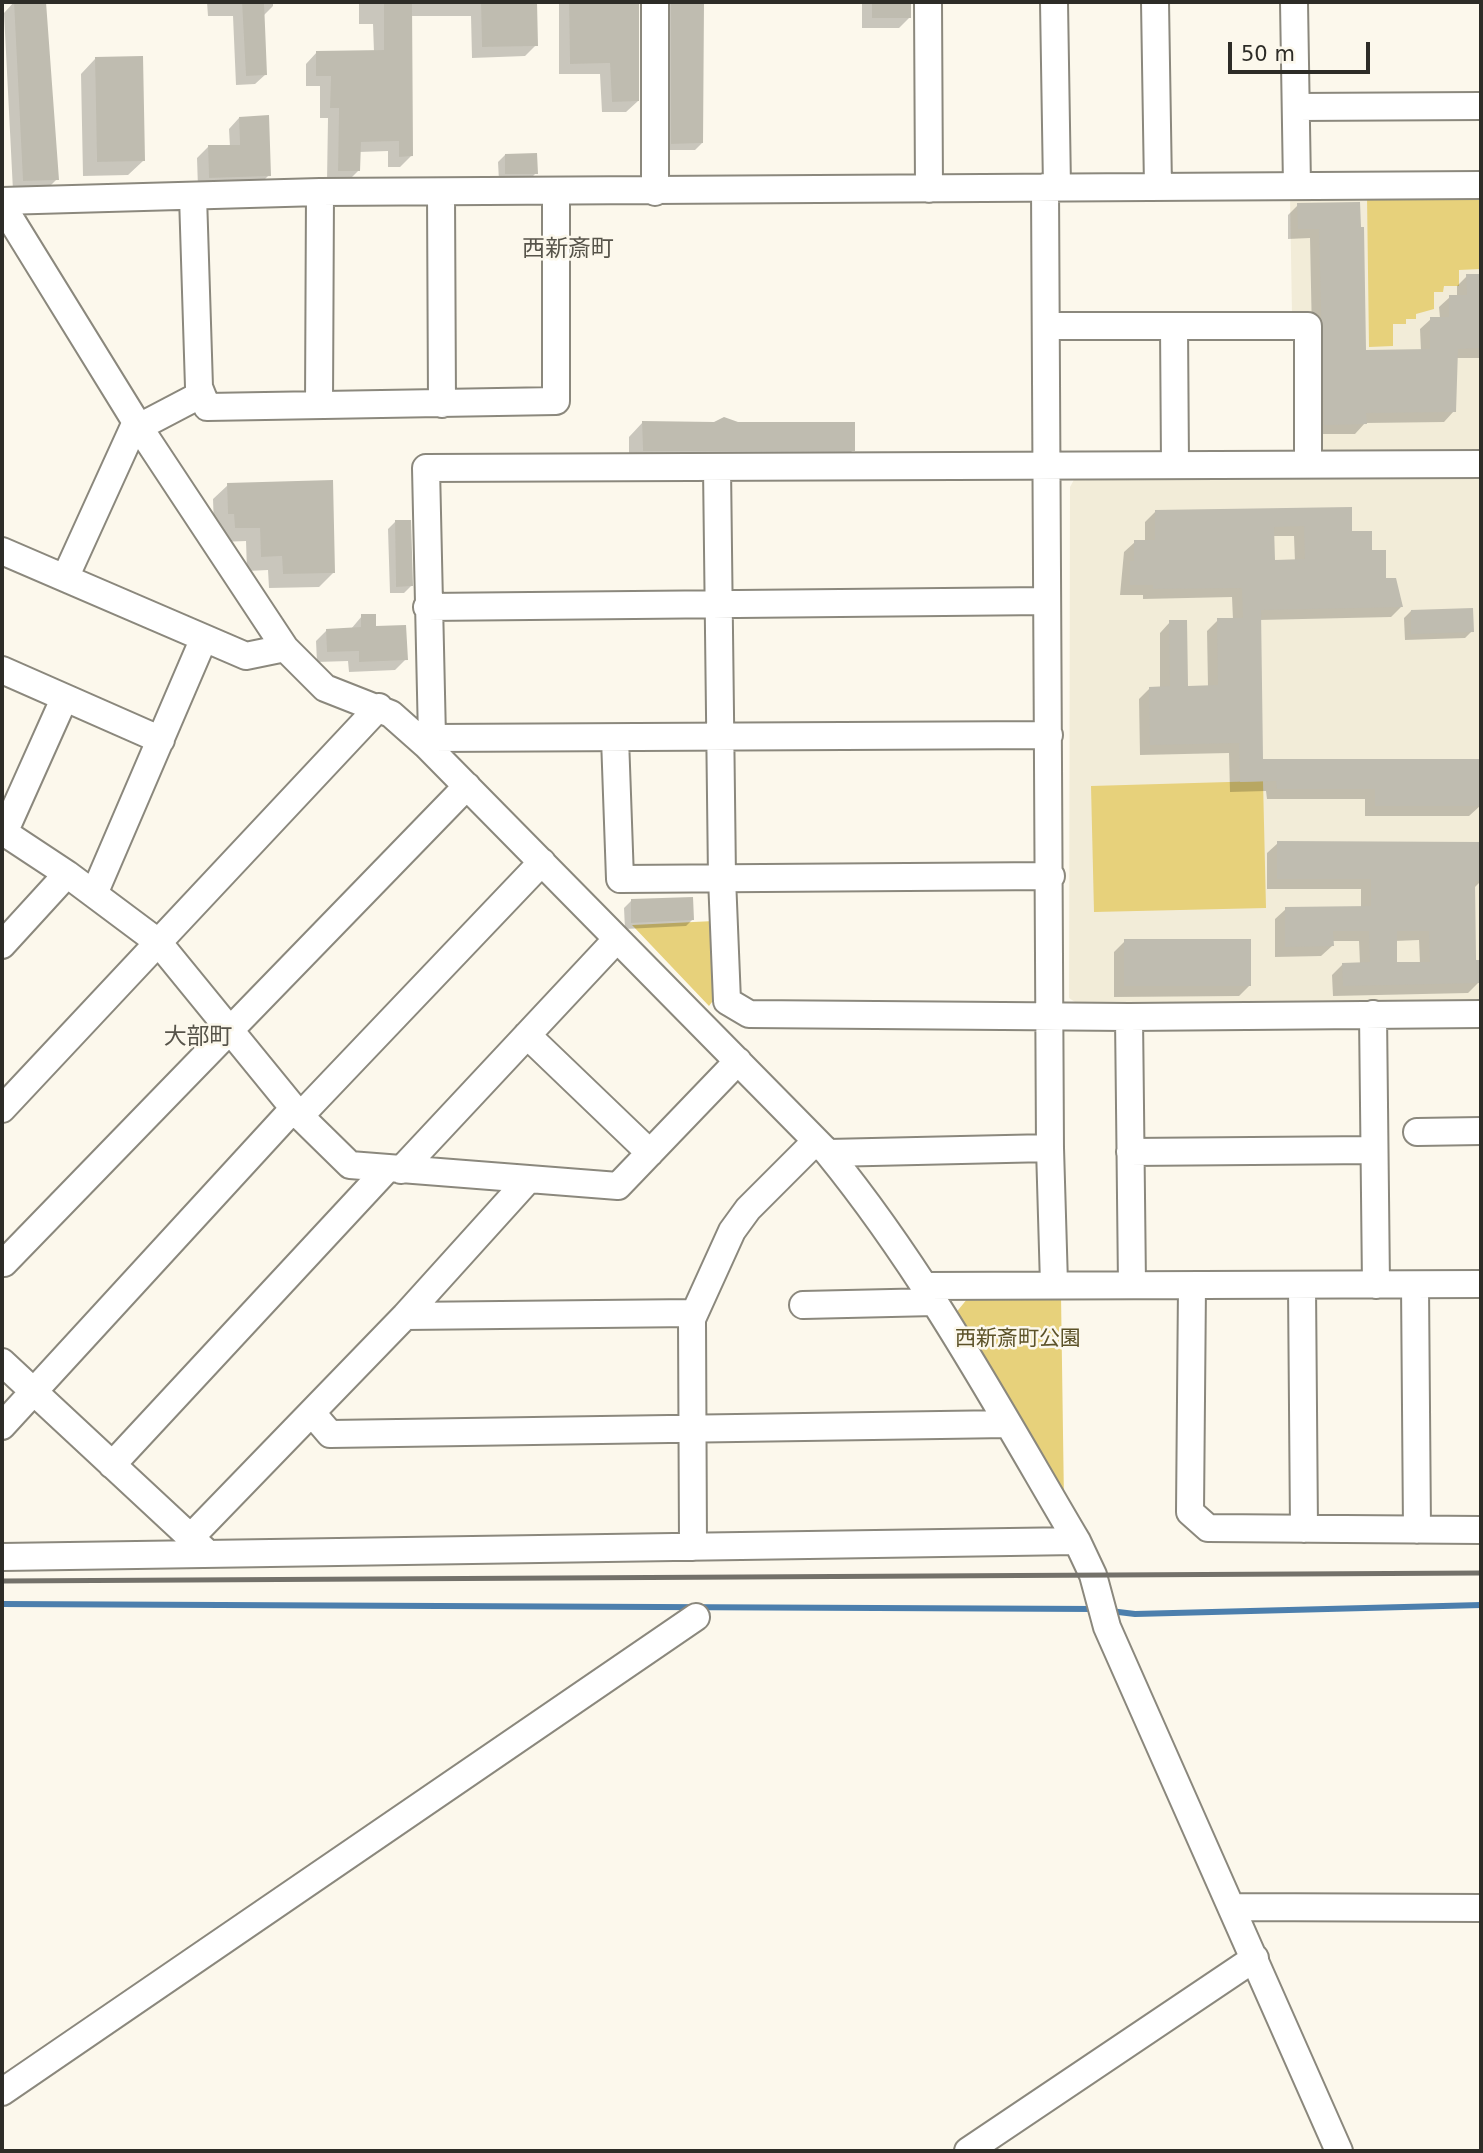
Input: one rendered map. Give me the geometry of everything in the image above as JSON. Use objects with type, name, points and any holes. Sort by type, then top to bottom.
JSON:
[{"type":"street","points":[[655,2],[655,192]]},
{"type":"street","points":[[928,2],[929,188]]},
{"type":"street","points":[[1054,2],[1046,326],[1052,1014],[1050,1148],[1055,1284]]},
{"type":"street","points":[[1155,2],[1158,187]]},
{"type":"street","points":[[1294,2],[1297,186]]},
{"type":"street","points":[[1296,107],[1481,106]]},
{"type":"street","points":[[1339,2151],[1107,1627],[1093,1575],[1077,1541],[930,1294],[865,1199],[822,1147],[467,786],[429,741],[379,707],[325,688],[285,648],[137,425],[2,203],[320,192],[1481,185]]},
{"type":"street","points":[[193,196],[200,395],[207,407],[442,404],[556,401],[556,191]]},
{"type":"street","points":[[319,405],[320,192]]},
{"type":"street","points":[[441,192],[442,404]]},
{"type":"street","points":[[1046,326],[1307,326],[1308,464]]},
{"type":"street","points":[[1174,326],[1175,465]]},
{"type":"street","points":[[65,578],[137,425],[200,395]]},
{"type":"street","points":[[429,741],[426,468],[1481,464]]},
{"type":"street","points":[[717,467],[722,878],[727,1001],[749,1014],[1052,1014],[1129,1017],[1481,1014]]},
{"type":"street","points":[[2,551],[246,656],[285,648]]},
{"type":"street","points":[[427,607],[1047,601]]},
{"type":"street","points":[[94,894],[204,638]]},
{"type":"street","points":[[2,670],[161,740]]},
{"type":"street","points":[[64,699],[3,832],[67,874],[158,942],[297,1112],[350,1165],[527,1181],[618,1186],[738,1061]]},
{"type":"street","points":[[2,1109],[379,707]]},
{"type":"street","points":[[429,741],[1049,735]]},
{"type":"street","points":[[615,738],[620,879],[1051,876]]},
{"type":"street","points":[[4,1263],[229,1028],[467,786]]},
{"type":"street","points":[[2,1426],[297,1112],[542,862]]},
{"type":"street","points":[[2,944],[67,874]]},
{"type":"street","points":[[112,1465],[617,939]]},
{"type":"street","points":[[1373,1014],[1376,1285]]},
{"type":"street","points":[[1129,1017],[1132,1285]]},
{"type":"street","points":[[527,1035],[650,1153]]},
{"type":"street","points":[[1417,1132],[1481,1131]]},
{"type":"street","points":[[693,1547],[694,1313],[732,1231],[748,1209],[822,1147],[1050,1148]]},
{"type":"street","points":[[1130,1152],[1374,1150]]},
{"type":"street","points":[[199,1545],[312,1413],[405,1316],[527,1181]]},
{"type":"street","points":[[803,1305],[1055,1284],[1481,1284]]},
{"type":"street","points":[[1415,1285],[1417,1530]]},
{"type":"street","points":[[1192,1286],[1190,1512],[1208,1528],[1481,1530]]},
{"type":"street","points":[[1302,1286],[1304,1529]]},
{"type":"street","points":[[405,1316],[694,1313]]},
{"type":"street","points":[[2,1363],[199,1545]]},
{"type":"street","points":[[312,1413],[330,1434],[1008,1424]]},
{"type":"street","points":[[2,1557],[199,1545],[693,1547],[1077,1541]]},
{"type":"street","points":[[2,2092],[696,1617]]},
{"type":"street","points":[[1233,1907],[1481,1908]]},
{"type":"street","points":[[968,2151],[1255,1958]]},
{"type":"shaded area","points":[[1481,195],[1481,453],[1325,455],[1318,445],[1317,314],[1292,314],[1290,196]]},
{"type":"shaded area","points":[[1481,474],[1481,1006],[1078,1004],[1069,998],[1070,487],[1076,476]]},
{"type":"green space","points":[[1481,195],[1481,269],[1459,270],[1459,286],[1444,286],[1443,292],[1434,292],[1434,309],[1416,314],[1416,319],[1406,319],[1406,324],[1393,324],[1393,346],[1369,347],[1367,196]]},
{"type":"green space","points":[[1263,781],[1266,908],[1094,912],[1091,786]]},
{"type":"green space","points":[[714,921],[718,994],[709,1006],[632,925]]},
{"type":"green space","name":"西新斎町公園","points":[[1061,1295],[1064,1502],[954,1315],[968,1298]]},
{"type":"building","points":[[14,2],[46,2],[59,180],[23,181]]},
{"type":"building","points":[[242,2],[264,2],[267,75],[246,76]]},
{"type":"building","points":[[384,2],[412,2],[413,156],[399,157],[399,141],[361,142],[360,171],[338,171],[339,108],[330,108],[331,76],[316,76],[316,51],[384,50]]},
{"type":"building","points":[[481,2],[537,2],[538,46],[482,47]]},
{"type":"building","points":[[569,2],[639,2],[639,101],[612,102],[610,63],[570,64]]},
{"type":"building","points":[[671,2],[704,2],[703,143],[671,144]]},
{"type":"building","points":[[872,2],[911,2],[911,18],[872,18]]},
{"type":"building","points":[[143,56],[145,161],[97,162],[95,57]]},
{"type":"building","points":[[269,115],[271,176],[209,178],[208,145],[240,145],[239,117]]},
{"type":"building","points":[[537,153],[538,174],[505,174],[505,154]]},
{"type":"building","points":[[1360,202],[1361,227],[1364,227],[1366,350],[1430,349],[1430,317],[1449,317],[1449,295],[1467,295],[1466,274],[1481,274],[1481,348],[1458,349],[1456,412],[1366,413],[1367,424],[1324,425],[1319,229],[1298,229],[1297,203]]},
{"type":"building","points":[[724,417],[738,422],[855,422],[855,451],[643,451],[642,421],[714,422]]},
{"type":"building","points":[[333,480],[335,573],[283,574],[282,556],[261,557],[260,528],[235,528],[234,514],[228,514],[227,483]]},
{"type":"building","points":[[1352,507],[1352,531],[1372,531],[1372,550],[1386,550],[1386,578],[1396,578],[1403,607],[1261,610],[1263,759],[1481,759],[1481,806],[1375,806],[1375,789],[1277,789],[1276,781],[1240,782],[1239,743],[1150,745],[1149,687],[1170,686],[1169,620],[1187,620],[1188,686],[1218,685],[1217,618],[1243,618],[1242,588],[1153,589],[1153,585],[1130,585],[1130,561],[1134,561],[1134,540],[1155,540],[1155,510]],"holes":[[[1304,526],[1305,559],[1275,560],[1274,527]]]},
{"type":"building","points":[[395,520],[411,520],[413,586],[396,587]]},
{"type":"building","points":[[1473,608],[1474,632],[1411,634],[1411,610]]},
{"type":"building","points":[[361,614],[376,614],[376,626],[406,625],[408,660],[359,662],[359,651],[327,652],[326,629],[361,627]]},
{"type":"building","points":[[1277,841],[1481,842],[1481,881],[1475,881],[1476,960],[1480,960],[1480,983],[1343,986],[1342,963],[1370,962],[1369,931],[1333,931],[1334,946],[1285,947],[1285,907],[1371,906],[1371,879],[1277,879]],"holes":[[[1397,931],[1429,931],[1430,962],[1397,962]]]},
{"type":"building","points":[[693,897],[694,920],[631,923],[631,899]]},
{"type":"building","points":[[1124,939],[1251,939],[1251,986],[1124,986]]},
{"type":"waterway","points":[[2,1604],[1095,1609]]},
{"type":"waterway","points":[[1110,1611],[1135,1614],[1481,1605]]},
{"type":"railway","points":[[2,1581],[1481,1573]]},
{"type":"district","name":"西新斎町","points":[[568,250]]},
{"type":"district","name":"大部町","points":[[198,1038]]}]
